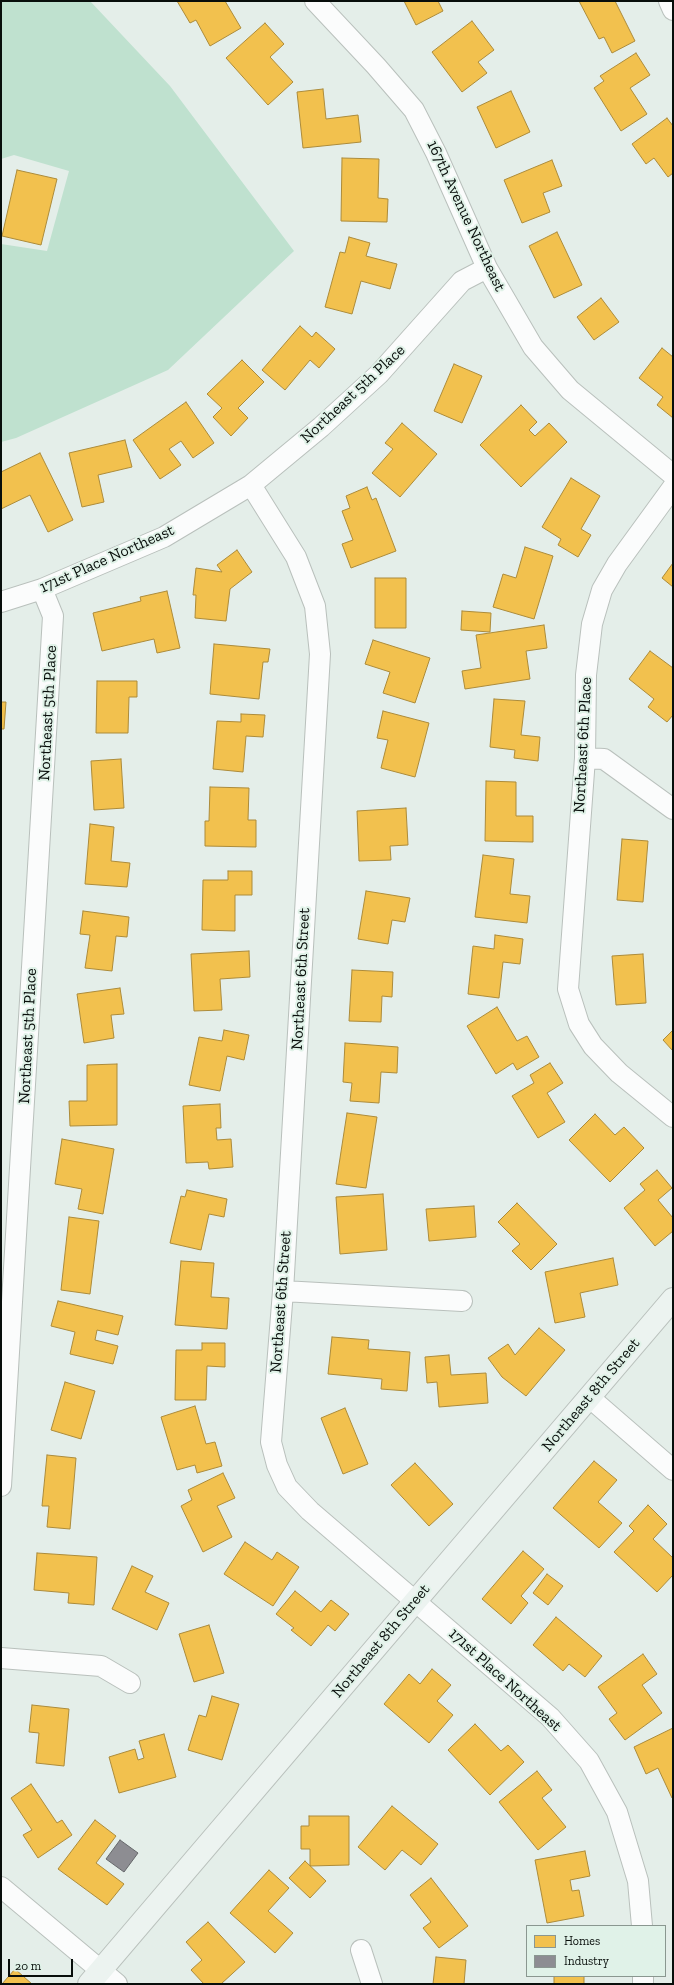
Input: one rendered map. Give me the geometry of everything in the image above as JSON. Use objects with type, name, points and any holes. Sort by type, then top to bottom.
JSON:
[{"type":"street","name":"167th Avenue Northeast","points":[[315,1],[376,66],[414,110],[436,153],[487,268],[533,347],[570,390],[673,474]]},
{"type":"street","points":[[669,1],[673,10]]},
{"type":"street","name":"Northeast 5th Place","points":[[251,485],[321,427],[379,374],[462,281],[487,268]]},
{"type":"street","name":"171st Place Northeast","points":[[1,602],[42,589],[164,537],[251,485]]},
{"type":"street","name":"Northeast 6th Street","points":[[251,485],[296,557],[315,606],[320,654],[283,1291],[271,1442],[277,1465],[287,1486]]},
{"type":"street","name":"Northeast 6th Place","points":[[673,487],[617,564],[602,590],[592,624],[586,675],[585,758],[568,989],[579,1024],[593,1046],[619,1073],[673,1117]]},
{"type":"street","name":"Northeast 5th Place","points":[[1,1486],[53,616],[42,589]]},
{"type":"street","points":[[585,758],[604,759],[673,809]]},
{"type":"street","points":[[283,1291],[462,1301]]},
{"type":"street","name":"Northeast 8th Street","points":[[94,1977],[673,1299]]},
{"type":"street","points":[[589,1397],[673,1470]]},
{"type":"street","name":"171st Place Northeast","points":[[287,1486],[310,1511],[550,1717],[589,1761],[617,1812],[638,1881],[642,1925]]},
{"type":"street","points":[[1,1658],[101,1666],[130,1683]]},
{"type":"street","points":[[1,1887],[94,1977],[117,1984]]},
{"type":"street","points":[[361,1950],[372,1984]]},
{"type":"green space","points":[[1,1],[90,1],[170,86],[294,251],[168,370],[16,438],[1,442],[1,244],[47,251],[69,171],[14,155],[1,159]]},
{"type":"building: Homes","points":[[177,1],[225,1],[241,28],[210,46],[196,20],[190,23]]},
{"type":"building: Homes","points":[[404,1],[438,1],[443,11],[416,25]]},
{"type":"building: Homes","points":[[579,1],[615,1],[635,41],[612,53],[604,37],[599,39]]},
{"type":"building: Homes","points":[[472,21],[494,50],[478,62],[487,73],[462,92],[432,52]]},
{"type":"building: Homes","points":[[265,23],[284,44],[270,57],[293,82],[268,105],[226,58]]},
{"type":"building: Homes","points":[[636,53],[650,75],[630,88],[647,114],[621,131],[594,88],[604,81],[600,76]]},
{"type":"building: Homes","points":[[323,89],[326,119],[358,115],[361,142],[303,148],[297,92]]},
{"type":"building: Homes","points":[[511,91],[530,132],[496,148],[477,107]]},
{"type":"building: Homes","points":[[667,118],[673,126],[673,173],[668,177],[654,158],[646,164],[632,144]]},
{"type":"building: Homes","points":[[342,158],[379,159],[378,198],[388,199],[387,222],[341,221]]},
{"type":"building: Homes","points":[[552,160],[562,186],[543,193],[550,212],[522,223],[504,180]]},
{"type":"building: Homes","points":[[17,170],[57,179],[41,245],[2,236]]},
{"type":"building: Homes","points":[[557,232],[582,285],[554,298],[529,246]]},
{"type":"building: Homes","points":[[349,237],[370,243],[366,256],[397,264],[390,289],[361,281],[352,314],[325,307],[340,252],[345,253]]},
{"type":"building: Homes","points":[[601,298],[619,322],[594,340],[577,317]]},
{"type":"building: Homes","points":[[300,326],[312,337],[316,332],[335,349],[319,368],[310,360],[285,390],[262,370]]},
{"type":"building: Homes","points":[[662,348],[673,357],[673,418],[657,405],[663,397],[639,378]]},
{"type":"building: Homes","points":[[242,360],[264,382],[238,408],[248,418],[231,436],[213,417],[222,408],[207,394]]},
{"type":"building: Homes","points":[[454,364],[482,376],[462,423],[434,411]]},
{"type":"building: Homes","points":[[186,402],[214,443],[193,458],[181,441],[169,449],[181,465],[160,479],[133,440]]},
{"type":"building: Homes","points":[[521,405],[537,422],[529,430],[535,436],[549,423],[567,442],[521,487],[480,445]]},
{"type":"building: Homes","points":[[402,423],[437,454],[400,497],[372,473],[393,449],[385,443]]},
{"type":"building: Homes","points":[[125,440],[132,467],[98,475],[104,502],[82,507],[69,453]]},
{"type":"building: Homes","points":[[40,453],[73,520],[48,532],[30,495],[1,509],[1,472]]},
{"type":"building: Homes","points":[[571,478],[600,496],[581,529],[591,535],[578,557],[558,545],[561,539],[542,527]]},
{"type":"building: Homes","points":[[367,487],[372,500],[376,498],[396,551],[351,568],[342,544],[353,540],[342,511],[350,508],[346,496]]},
{"type":"building: Homes","points":[[525,547],[553,556],[534,619],[493,607],[503,574],[516,578]]},
{"type":"building: Homes","points":[[237,550],[252,572],[230,589],[226,621],[195,618],[196,595],[193,595],[196,568],[222,572],[217,565]]},
{"type":"building: Homes","points":[[673,563],[673,587],[662,578]]},
{"type":"building: Homes","points":[[375,578],[406,578],[406,628],[375,628]]},
{"type":"building: Homes","points":[[167,591],[180,648],[157,653],[154,639],[102,651],[93,613],[141,601],[140,597]]},
{"type":"building: Homes","points":[[462,611],[491,613],[490,632],[461,630]]},
{"type":"building: Homes","points":[[544,625],[547,648],[526,651],[530,679],[465,689],[462,671],[481,668],[476,635]]},
{"type":"building: Homes","points":[[373,640],[430,658],[415,703],[383,693],[390,672],[365,664]]},
{"type":"building: Homes","points":[[214,644],[270,649],[268,662],[263,662],[259,699],[210,694]]},
{"type":"building: Homes","points":[[650,651],[673,668],[673,715],[667,722],[648,707],[654,699],[629,679]]},
{"type":"building: Homes","points":[[97,681],[137,681],[137,697],[129,697],[128,733],[96,733]]},
{"type":"building: Homes","points":[[494,699],[525,701],[521,735],[540,737],[538,761],[514,758],[515,750],[490,747]]},
{"type":"building: Homes","points":[[1,702],[6,702],[4,729],[1,729]]},
{"type":"building: Homes","points":[[383,711],[429,723],[415,777],[381,768],[388,740],[377,738]]},
{"type":"building: Homes","points":[[241,714],[265,715],[263,737],[246,736],[243,772],[213,769],[217,721],[241,722]]},
{"type":"building: Homes","points":[[121,759],[124,808],[94,810],[91,761]]},
{"type":"building: Homes","points":[[486,781],[516,782],[516,816],[533,816],[533,842],[485,841]]},
{"type":"building: Homes","points":[[210,787],[249,788],[248,820],[256,820],[256,847],[205,846],[205,821],[209,821]]},
{"type":"building: Homes","points":[[406,808],[408,845],[390,846],[391,860],[359,861],[357,811]]},
{"type":"building: Homes","points":[[90,824],[114,827],[111,861],[130,863],[127,887],[85,884]]},
{"type":"building: Homes","points":[[622,839],[648,841],[643,902],[617,900]]},
{"type":"building: Homes","points":[[483,855],[514,859],[510,894],[530,896],[527,923],[475,917]]},
{"type":"building: Homes","points":[[228,871],[252,871],[252,895],[235,895],[235,931],[202,930],[203,880],[228,880]]},
{"type":"building: Homes","points":[[366,891],[410,898],[405,922],[392,920],[388,944],[358,939]]},
{"type":"building: Homes","points":[[83,911],[129,917],[127,937],[116,936],[112,971],[85,968],[90,935],[80,934]]},
{"type":"building: Homes","points":[[495,935],[523,939],[520,964],[503,962],[499,998],[468,994],[473,946],[494,949]]},
{"type":"building: Homes","points":[[249,951],[250,977],[220,979],[222,1010],[194,1011],[191,954]]},
{"type":"building: Homes","points":[[643,954],[646,1003],[616,1005],[612,956]]},
{"type":"building: Homes","points":[[352,970],[393,972],[392,997],[382,996],[381,1022],[349,1021]]},
{"type":"building: Homes","points":[[120,988],[124,1014],[111,1015],[114,1038],[84,1043],[77,994]]},
{"type":"building: Homes","points":[[497,1007],[517,1041],[527,1036],[539,1057],[517,1070],[513,1063],[496,1074],[467,1026]]},
{"type":"building: Homes","points":[[224,1030],[249,1035],[244,1060],[227,1056],[220,1091],[189,1085],[199,1037],[222,1041]]},
{"type":"building: Homes","points":[[673,1030],[673,1051],[663,1040]]},
{"type":"building: Homes","points":[[345,1043],[398,1047],[397,1073],[381,1072],[379,1103],[350,1101],[352,1083],[343,1082]]},
{"type":"building: Homes","points":[[550,1063],[563,1083],[547,1093],[565,1122],[538,1138],[512,1096],[534,1083],[530,1075]]},
{"type":"building: Homes","points":[[117,1064],[117,1125],[70,1126],[69,1101],[87,1101],[87,1065]]},
{"type":"building: Homes","points":[[220,1104],[221,1128],[216,1128],[217,1140],[231,1139],[233,1167],[209,1169],[208,1162],[186,1163],[183,1106]]},
{"type":"building: Homes","points":[[347,1113],[377,1117],[366,1188],[336,1184]]},
{"type":"building: Homes","points":[[595,1114],[615,1135],[624,1127],[644,1148],[610,1182],[569,1140]]},
{"type":"building: Homes","points":[[62,1139],[114,1149],[103,1214],[78,1209],[82,1189],[55,1184]]},
{"type":"building: Homes","points":[[657,1170],[672,1188],[658,1200],[673,1218],[673,1231],[655,1246],[624,1208],[645,1190],[640,1184]]},
{"type":"building: Homes","points":[[187,1190],[227,1199],[224,1217],[209,1214],[201,1250],[170,1243],[181,1196],[185,1197]]},
{"type":"building: Homes","points":[[383,1194],[387,1250],[340,1254],[336,1197]]},
{"type":"building: Homes","points":[[517,1203],[557,1244],[531,1270],[512,1251],[520,1244],[498,1222]]},
{"type":"building: Homes","points":[[474,1206],[476,1237],[429,1241],[426,1209]]},
{"type":"building: Homes","points":[[69,1217],[99,1221],[90,1294],[61,1290]]},
{"type":"building: Homes","points":[[613,1258],[618,1285],[580,1293],[585,1317],[555,1323],[545,1272]]},
{"type":"building: Homes","points":[[181,1261],[214,1263],[211,1297],[229,1298],[227,1329],[175,1325]]},
{"type":"building: Homes","points":[[58,1301],[123,1316],[118,1335],[97,1330],[95,1340],[118,1346],[113,1364],[70,1354],[75,1332],[51,1326]]},
{"type":"building: Homes","points":[[539,1328],[565,1350],[526,1396],[502,1377],[488,1358],[508,1344],[515,1355]]},
{"type":"building: Homes","points":[[332,1337],[369,1340],[368,1349],[410,1352],[407,1391],[381,1389],[382,1379],[328,1374]]},
{"type":"building: Homes","points":[[202,1343],[225,1343],[225,1367],[207,1366],[206,1400],[175,1400],[176,1350],[202,1350]]},
{"type":"building: Homes","points":[[449,1355],[451,1375],[486,1373],[488,1403],[439,1407],[437,1382],[427,1383],[425,1357]]},
{"type":"building: Homes","points":[[65,1382],[95,1391],[81,1439],[51,1430]]},
{"type":"building: Homes","points":[[195,1406],[206,1444],[215,1442],[222,1466],[197,1473],[195,1465],[177,1470],[161,1417]]},
{"type":"building: Homes","points":[[345,1408],[368,1464],[343,1474],[321,1418]]},
{"type":"building: Homes","points":[[47,1455],[76,1458],[70,1529],[47,1527],[49,1506],[42,1506]]},
{"type":"building: Homes","points":[[594,1461],[617,1480],[598,1502],[622,1523],[599,1548],[553,1508]]},
{"type":"building: Homes","points":[[415,1463],[453,1504],[429,1526],[391,1485]]},
{"type":"building: Homes","points":[[223,1473],[235,1498],[217,1506],[232,1537],[203,1552],[181,1506],[192,1500],[188,1490]]},
{"type":"building: Homes","points":[[648,1505],[667,1524],[653,1539],[673,1558],[673,1575],[657,1592],[614,1552],[634,1531],[629,1526]]},
{"type":"building: Homes","points":[[245,1542],[272,1560],[277,1552],[299,1567],[273,1606],[224,1574]]},
{"type":"building: Homes","points":[[523,1551],[544,1569],[521,1596],[528,1603],[511,1624],[482,1599]]},
{"type":"building: Homes","points":[[37,1553],[97,1557],[94,1605],[68,1603],[69,1593],[34,1590]]},
{"type":"building: Homes","points":[[132,1566],[153,1576],[145,1592],[169,1603],[157,1630],[112,1609]]},
{"type":"building: Homes","points":[[547,1574],[563,1586],[548,1605],[533,1593]]},
{"type":"building: Homes","points":[[295,1591],[321,1612],[331,1600],[349,1614],[335,1631],[328,1625],[311,1646],[291,1630],[294,1628],[276,1614]]},
{"type":"building: Homes","points":[[556,1617],[602,1656],[585,1677],[569,1664],[563,1671],[533,1645]]},
{"type":"building: Homes","points":[[209,1625],[224,1673],[194,1682],[179,1634]]},
{"type":"building: Homes","points":[[643,1654],[657,1674],[642,1685],[662,1713],[625,1740],[609,1719],[617,1713],[598,1687]]},
{"type":"building: Homes","points":[[432,1669],[451,1685],[437,1701],[453,1715],[429,1743],[384,1704],[409,1674],[420,1684]]},
{"type":"building: Homes","points":[[212,1696],[239,1704],[222,1760],[188,1750],[199,1715],[206,1717]]},
{"type":"building: Homes","points":[[32,1705],[69,1709],[64,1766],[36,1763],[39,1733],[29,1732]]},
{"type":"building: Homes","points":[[475,1724],[501,1751],[508,1745],[524,1762],[490,1795],[448,1750]]},
{"type":"building: Homes","points":[[673,1728],[672,1798],[658,1768],[646,1774],[634,1747]]},
{"type":"building: Homes","points":[[164,1734],[176,1777],[119,1793],[109,1757],[135,1749],[138,1760],[144,1758],[139,1741]]},
{"type":"building: Homes","points":[[537,1771],[552,1790],[542,1798],[566,1827],[538,1850],[499,1802]]},
{"type":"building: Homes","points":[[31,1784],[57,1823],[62,1820],[72,1835],[38,1858],[23,1835],[32,1830],[11,1798]]},
{"type":"building: Homes","points":[[392,1806],[438,1844],[421,1865],[402,1850],[385,1870],[358,1847]]},
{"type":"building: Homes","points":[[309,1816],[349,1816],[349,1865],[310,1866],[310,1849],[301,1849],[301,1826],[309,1826]]},
{"type":"building: Homes","points":[[95,1820],[116,1836],[96,1863],[124,1884],[107,1905],[58,1869]]},
{"type":"building: Homes","points":[[585,1851],[590,1876],[570,1880],[572,1891],[579,1890],[584,1916],[547,1923],[535,1860]]},
{"type":"building: Homes","points":[[305,1861],[326,1881],[310,1898],[289,1878]]},
{"type":"building: Homes","points":[[269,1870],[289,1888],[268,1911],[293,1933],[275,1953],[230,1913]]},
{"type":"building: Homes","points":[[431,1878],[468,1926],[439,1948],[423,1928],[431,1922],[410,1895]]},
{"type":"building: Homes","points":[[208,1922],[245,1962],[221,1984],[204,1984],[191,1970],[202,1960],[186,1942]]},
{"type":"building: Homes","points":[[436,1957],[466,1960],[464,1984],[433,1984]]},
{"type":"building: Homes","points":[[15,1969],[32,1984],[2,1984]]},
{"type":"building: Homes","points":[[554,1977],[584,1977],[584,1984],[554,1984]]},
{"type":"building: Industry","points":[[120,1840],[138,1853],[124,1872],[106,1859]]}]
